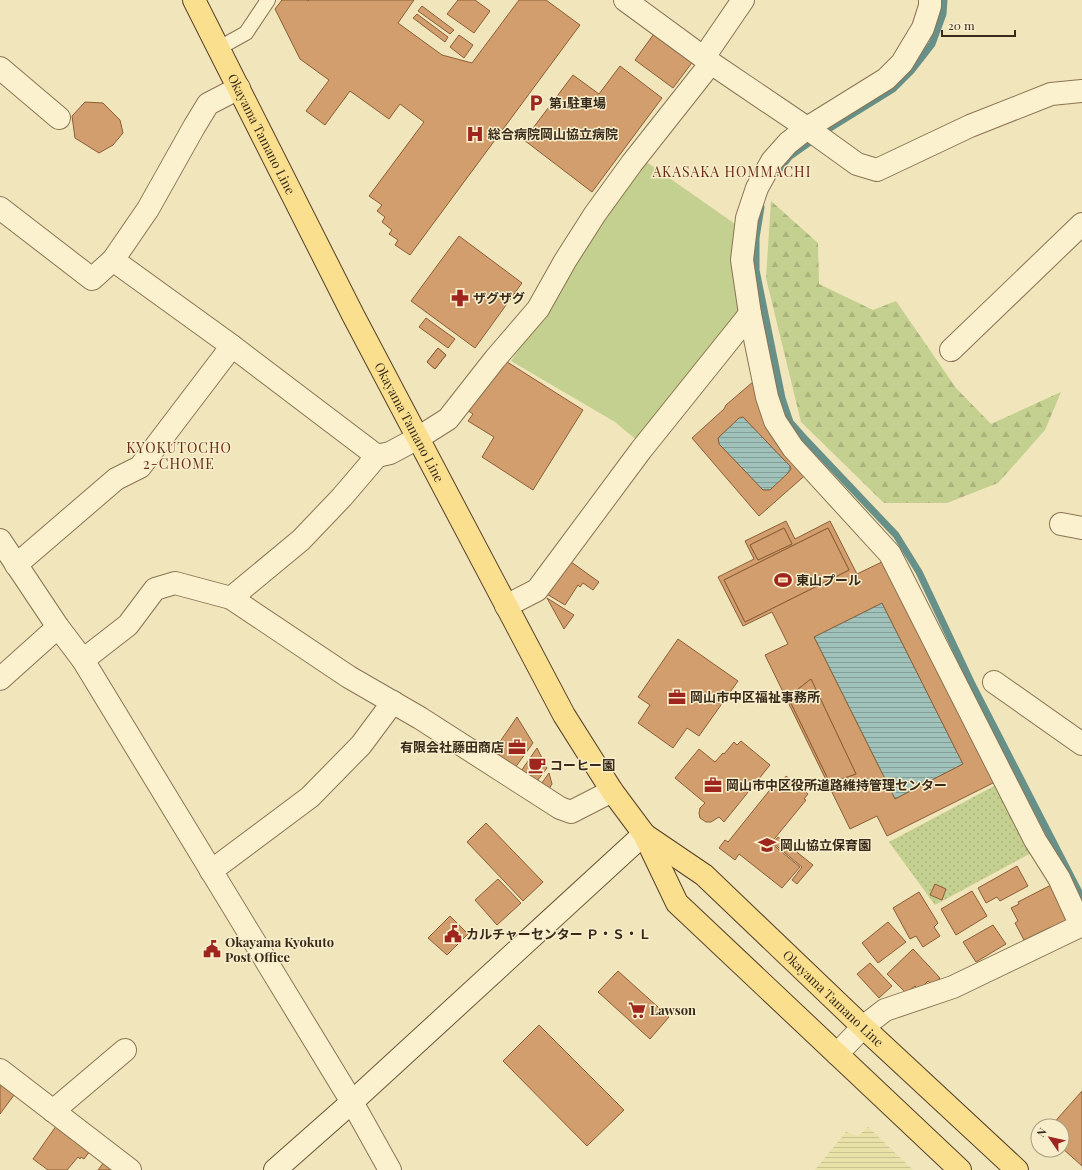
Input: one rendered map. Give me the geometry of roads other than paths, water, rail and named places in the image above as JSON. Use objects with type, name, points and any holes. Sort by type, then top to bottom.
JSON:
[{"type":"main road","name":"Okayama Tamano Line","points":[[194,0],[354,315],[564,715],[612,791],[644,834],[677,903],[960,1170]]},
{"type":"main road","name":"Okayama Tamano Line","points":[[644,834],[704,875],[863,1027],[1017,1170]]},
{"type":"street","points":[[625,0],[707,60],[857,164],[877,170],[970,126],[1051,94],[1082,92]]},
{"type":"street","points":[[231,598],[301,540],[377,456],[390,453],[418,438],[448,419],[495,359],[538,309],[565,261],[595,214],[707,60],[743,0]]},
{"type":"street","points":[[837,1054],[863,1027],[885,1010],[954,987],[1082,925],[1059,878],[1031,833],[890,554],[793,448],[775,421],[766,397],[750,314],[742,260],[747,218],[756,188],[772,161],[788,143],[815,134],[886,79],[902,62],[923,28],[930,6],[930,0]]},
{"type":"street","points":[[0,68],[59,118]]},
{"type":"street","points":[[0,208],[92,280],[113,260],[148,209],[208,104],[239,88]]},
{"type":"street","points":[[951,350],[1082,224]]},
{"type":"street","points":[[113,260],[232,346],[377,456]]},
{"type":"street","points":[[506,606],[537,590],[641,450],[750,314]]},
{"type":"street","points":[[16,565],[116,479],[140,467],[232,346]]},
{"type":"street","points":[[1061,524],[1082,528]]},
{"type":"street","points":[[0,540],[82,660],[352,1102],[390,1170]]},
{"type":"street","points":[[82,660],[128,625],[155,589],[175,583],[231,598],[349,677],[420,718],[560,808],[571,812],[612,791]]},
{"type":"street","points":[[0,679],[58,627]]},
{"type":"street","points":[[994,682],[1082,744]]},
{"type":"street","points":[[211,871],[310,797],[361,746],[393,702]]},
{"type":"street","points":[[275,1170],[352,1102],[644,834]]},
{"type":"street","points":[[53,1111],[125,1050]]},
{"type":"street","points":[[0,1070],[130,1170]]},
{"type":"lane","points":[[218,48],[246,33],[268,0]]},
{"type":"water","points":[[743,417],[790,466],[788,473],[770,490],[763,490],[719,444],[718,438],[739,418]]},
{"type":"water","points":[[882,603],[963,764],[895,799],[814,637]]},
{"type":"waterway","points":[[776,174],[789,157],[830,128],[893,89],[911,71],[932,44],[943,14],[944,0]]},
{"type":"waterway","points":[[761,207],[756,238],[756,270],[782,398],[790,422],[896,535],[919,572],[971,682],[1082,898]]},
{"type":"place","name":"第1駐車場","points":[[536,103]]},
{"type":"place","name":"総合病院岡山協立病院","points":[[475,134]]},
{"type":"place","name":"ザグザグ","points":[[460,298]]},
{"type":"place","name":"東山プール","points":[[783,580]]},
{"type":"place","name":"岡山市中区福祉事務所","points":[[677,697]]},
{"type":"place","name":"有限会社藤田商店","points":[[517,747]]},
{"type":"place","name":"コーヒー園","points":[[537,765]]},
{"type":"place","name":"岡山市中区役所道路維持管理センター","points":[[713,785]]},
{"type":"place","name":"岡山協立保育園","points":[[767,845]]},
{"type":"place","name":"カルチャーセンター Ｐ・Ｓ・Ｌ","points":[[453,934]]},
{"type":"place","name":"Okayama Kyokuto Post Office","points":[[212,949]]},
{"type":"place","name":"Lawson","points":[[637,1010]]},
{"type":"district","name":"AKASAKA HOMMACHI","points":[[732,172]]},
{"type":"district","name":"KYOKUTOCHO 2-CHOME","points":[[179,456]]}]
